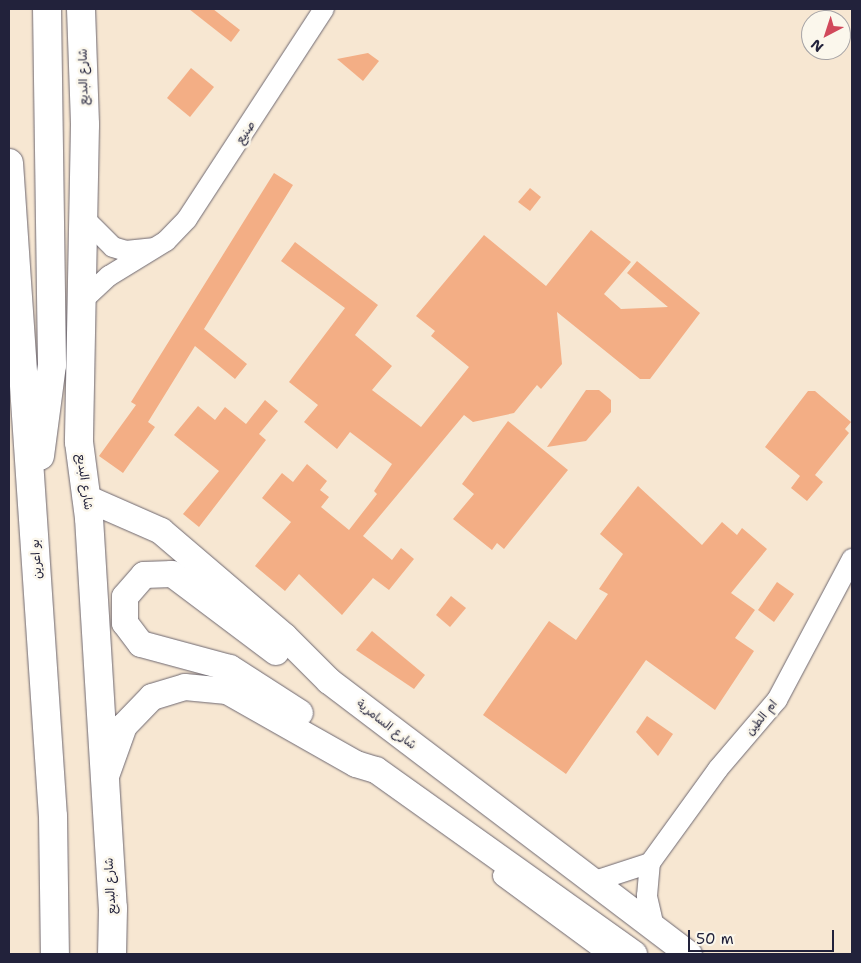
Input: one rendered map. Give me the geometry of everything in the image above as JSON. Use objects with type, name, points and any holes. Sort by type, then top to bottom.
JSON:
[{"type":"main road","points":[[32,484],[51,395],[46,9]]},
{"type":"main road","name":"شارع البديع","points":[[81,9],[82,301],[79,442],[86,498],[105,780],[112,954]]},
{"type":"main road","name":"بو اعرين","points":[[9,163],[53,816],[54,954]]},
{"type":"street","name":"صنيع","points":[[82,301],[109,276],[157,248],[187,219],[214,184],[324,9]]},
{"type":"street","points":[[81,215],[98,236],[119,250],[157,248]]},
{"type":"street","name":"شارع السامرية","points":[[86,498],[161,531],[284,636],[329,681],[689,954]]},
{"type":"street","name":"ام الطين","points":[[650,863],[718,769],[777,700],[852,559]]},
{"type":"street","points":[[329,681],[284,658],[179,576],[162,572],[144,576],[125,597],[125,623],[141,644],[155,651],[212,661],[244,675],[442,819],[634,954]]},
{"type":"street","points":[[105,780],[124,726],[152,697],[185,687],[227,691],[256,704],[356,764],[376,770]]},
{"type":"street","points":[[442,819],[471,853],[609,954]]},
{"type":"street","points":[[595,882],[650,863],[647,896],[654,926]]},
{"type":"building","points":[[189,9],[213,9],[240,30],[231,42]]},
{"type":"building","points":[[368,53],[379,61],[363,81],[337,59]]},
{"type":"building","points":[[191,68],[214,87],[190,117],[167,98]]},
{"type":"building","points":[[274,173],[293,185],[204,329],[247,364],[235,379],[195,346],[148,422],[155,427],[123,473],[99,456],[136,405],[131,402]]},
{"type":"building","points":[[530,188],[541,197],[530,211],[518,202]]},
{"type":"building","points":[[591,230],[631,262],[604,294],[621,309],[668,307],[627,273],[637,261],[700,313],[650,379],[640,379],[557,312],[562,364],[541,389],[537,385],[514,413],[473,422],[464,415],[363,536],[392,560],[401,548],[414,559],[389,590],[373,578],[342,615],[299,574],[285,591],[255,566],[291,522],[262,498],[282,473],[293,482],[307,464],[327,481],[320,490],[329,497],[321,507],[349,530],[377,494],[374,491],[392,464],[350,432],[337,449],[304,422],[318,405],[289,382],[345,308],[281,261],[295,242],[378,305],[355,335],[392,366],[372,390],[421,427],[469,367],[431,336],[435,331],[416,316],[484,235],[546,286]]},
{"type":"building","points":[[586,390],[599,390],[611,400],[611,412],[586,441],[547,447]]},
{"type":"building","points":[[808,391],[815,391],[851,422],[845,429],[849,433],[815,475],[823,482],[807,501],[791,488],[800,476],[765,447]]},
{"type":"building","points":[[265,400],[278,411],[259,434],[266,440],[199,527],[183,514],[219,471],[174,435],[198,406],[215,420],[225,407],[246,424]]},
{"type":"building","points":[[508,421],[568,470],[504,549],[497,543],[492,550],[453,519],[474,494],[462,484]]},
{"type":"building","points":[[638,486],[702,545],[722,522],[737,535],[742,528],[767,549],[731,593],[755,610],[735,638],[754,651],[715,710],[646,660],[566,774],[483,715],[549,621],[576,640],[608,594],[599,589],[623,554],[600,534]]},
{"type":"building","points":[[777,582],[794,594],[774,622],[758,610]]},
{"type":"building","points":[[451,596],[466,608],[450,627],[436,615]]},
{"type":"building","points":[[372,631],[425,675],[414,689],[356,650]]},
{"type":"building","points":[[647,716],[673,734],[658,756],[636,732]]}]
